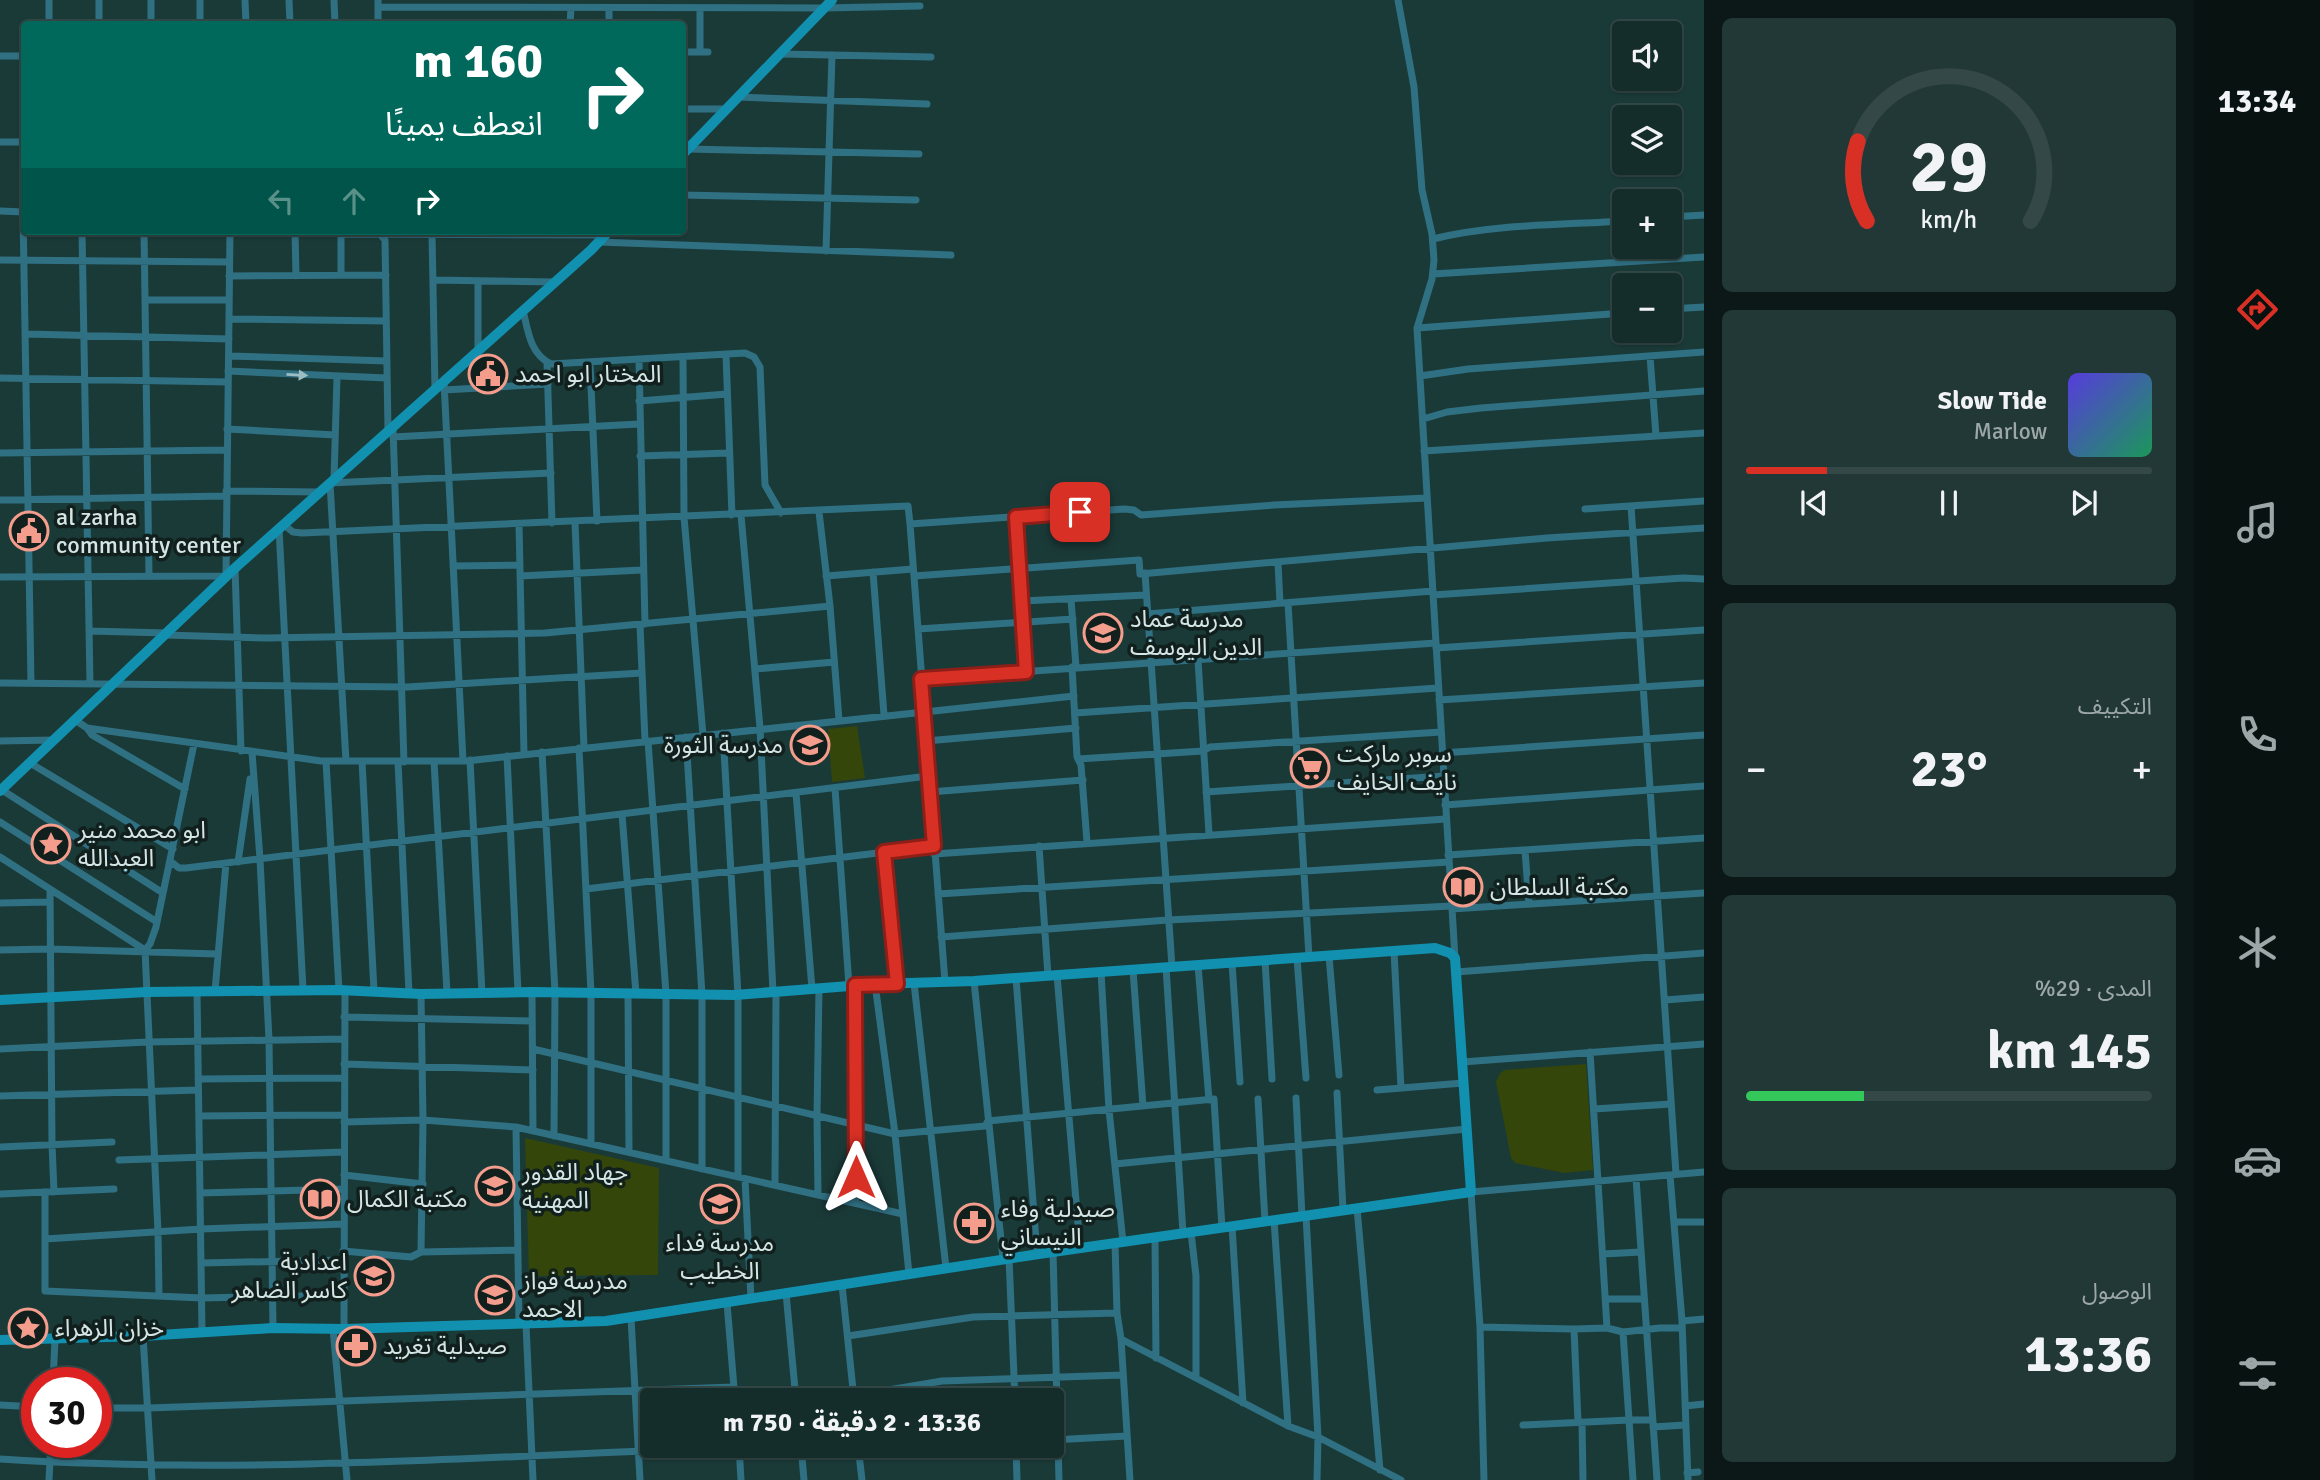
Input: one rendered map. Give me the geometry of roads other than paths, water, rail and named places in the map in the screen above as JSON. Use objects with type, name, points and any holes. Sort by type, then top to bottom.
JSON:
[{"type":"street","points":[[49,0],[50,21]]},
{"type":"street","points":[[99,0],[99,21]]},
{"type":"street","points":[[151,0],[151,21]]},
{"type":"street","points":[[200,0],[200,21]]},
{"type":"street","points":[[245,0],[246,21]]},
{"type":"street","points":[[289,0],[290,21]]},
{"type":"street","points":[[334,0],[335,21]]},
{"type":"street","points":[[686,151],[832,0]]},
{"type":"street","points":[[1398,0],[1414,87],[1422,190],[1433,239],[1433,274],[1417,328],[1479,1327],[1484,1480]]},
{"type":"street","points":[[378,4],[570,8],[920,6]]},
{"type":"street","points":[[570,8],[570,21]]},
{"type":"street","points":[[609,8],[609,21]]},
{"type":"street","points":[[686,52],[704,52],[700,8]]},
{"type":"street","points":[[780,54],[930,57]]},
{"type":"street","points":[[826,251],[832,55]]},
{"type":"street","points":[[0,56],[21,56]]},
{"type":"street","points":[[738,97],[927,103]]},
{"type":"street","points":[[686,109],[727,108]]},
{"type":"street","points":[[0,142],[21,142]]},
{"type":"street","points":[[686,152],[919,153]]},
{"type":"street","points":[[686,195],[916,200]]},
{"type":"street","points":[[0,211],[21,212]]},
{"type":"street","points":[[1682,217],[1704,215]]},
{"type":"street","points":[[1433,239],[1454,233],[1484,230],[1612,222]]},
{"type":"street","points":[[24,235],[31,683]]},
{"type":"street","points":[[82,235],[90,683]]},
{"type":"street","points":[[144,235],[149,576]]},
{"type":"street","points":[[226,576],[230,235]]},
{"type":"street","points":[[295,235],[296,276]]},
{"type":"street","points":[[341,235],[341,275]]},
{"type":"street","points":[[381,235],[385,240],[387,378],[395,480],[402,842],[409,993]]},
{"type":"street","points":[[432,235],[459,684],[474,833],[482,993]]},
{"type":"street","points":[[518,235],[604,236],[826,251],[951,255]]},
{"type":"street","points":[[163,893],[1,790],[226,576],[319,492],[391,432],[604,236]]},
{"type":"street","points":[[1433,274],[1704,257]]},
{"type":"street","points":[[0,260],[229,262]]},
{"type":"street","points":[[229,276],[386,275]]},
{"type":"street","points":[[433,280],[555,282]]},
{"type":"street","points":[[478,281],[478,351]]},
{"type":"street","points":[[145,300],[229,300]]},
{"type":"street","points":[[1682,308],[1704,307]]},
{"type":"street","points":[[523,310],[531,345],[538,356],[547,362],[590,363],[751,355],[760,367],[765,485],[781,513]]},
{"type":"street","points":[[1417,328],[1612,314]]},
{"type":"street","points":[[229,318],[386,321]]},
{"type":"street","points":[[26,334],[229,339]]},
{"type":"street","points":[[1420,376],[1468,369],[1704,352]]},
{"type":"street","points":[[726,355],[732,515]]},
{"type":"street","points":[[229,356],[387,361]]},
{"type":"street","points":[[1650,356],[1656,436]]},
{"type":"street","points":[[682,357],[684,517],[703,735]]},
{"type":"street","points":[[639,360],[642,673],[666,994],[666,1160]]},
{"type":"street","points":[[547,362],[552,523]]},
{"type":"street","points":[[590,363],[597,521]]},
{"type":"street","points":[[228,371],[387,378]]},
{"type":"street","points":[[337,377],[332,481],[333,532],[346,761]]},
{"type":"street","points":[[0,378],[228,382]]},
{"type":"street","points":[[441,387],[548,384]]},
{"type":"street","points":[[1423,419],[1447,412],[1481,408],[1704,391]]},
{"type":"street","points":[[639,401],[727,394]]},
{"type":"street","points":[[391,432],[446,434],[639,424]]},
{"type":"street","points":[[227,429],[335,435]]},
{"type":"street","points":[[1424,452],[1704,433]]},
{"type":"street","points":[[0,453],[227,450]]},
{"type":"street","points":[[640,456],[729,453]]},
{"type":"street","points":[[332,481],[551,473]]},
{"type":"street","points":[[0,500],[319,492]]},
{"type":"street","points":[[910,524],[1124,509],[1134,510],[1141,515],[1427,498]]},
{"type":"street","points":[[1585,509],[1704,501]]},
{"type":"street","points":[[281,526],[293,532],[333,532],[908,506],[945,982]]},
{"type":"street","points":[[1631,506],[1665,1000],[1687,1476],[1698,1472]]},
{"type":"street","points":[[819,512],[839,720]]},
{"type":"street","points":[[741,515],[760,728],[775,992],[775,1185]]},
{"type":"street","points":[[1016,517],[1026,672]]},
{"type":"street","points":[[575,522],[581,677],[582,819],[591,993],[591,1144]]},
{"type":"street","points":[[519,524],[524,754]]},
{"type":"street","points":[[281,526],[286,686],[303,990]]},
{"type":"street","points":[[826,576],[873,572],[1020,569],[1139,561],[1140,574],[1430,550],[1536,538],[1704,528]]},
{"type":"street","points":[[1278,563],[1291,653],[1309,957]]},
{"type":"street","points":[[453,566],[520,565]]},
{"type":"street","points":[[235,568],[241,751]]},
{"type":"street","points":[[520,576],[642,569]]},
{"type":"street","points":[[873,572],[884,715]]},
{"type":"street","points":[[1145,573],[1166,880],[1178,1158],[1187,1233],[1196,1276],[1196,1378]]},
{"type":"street","points":[[0,577],[226,576]]},
{"type":"street","points":[[1147,614],[1433,593],[1704,579]]},
{"type":"street","points":[[1021,601],[1146,595]]},
{"type":"street","points":[[1071,599],[1075,713],[1087,842]]},
{"type":"street","points":[[89,631],[237,638],[522,633],[642,625],[830,606]]},
{"type":"street","points":[[918,629],[1073,619]]},
{"type":"street","points":[[921,679],[1291,653],[1704,630]]},
{"type":"street","points":[[1198,660],[1209,834]]},
{"type":"street","points":[[755,668],[834,662]]},
{"type":"street","points":[[0,683],[401,687],[642,673]]},
{"type":"street","points":[[1439,699],[1704,683]]},
{"type":"street","points":[[1075,713],[1438,688]]},
{"type":"street","points":[[87,728],[326,761],[466,760],[1074,696]]},
{"type":"street","points":[[75,720],[92,735],[185,789]]},
{"type":"street","points":[[926,741],[1076,728]]},
{"type":"street","points":[[1079,759],[1204,750],[1210,747],[1441,732]]},
{"type":"street","points":[[723,733],[738,995],[738,1098],[751,1299]]},
{"type":"street","points":[[1442,753],[1704,735]]},
{"type":"street","points":[[686,737],[702,995],[702,1168]]},
{"type":"street","points":[[0,741],[54,740]]},
{"type":"street","points":[[159,1295],[145,950],[150,944],[157,922],[194,744]]},
{"type":"street","points":[[252,752],[270,1040],[273,1328]]},
{"type":"street","points":[[542,752],[555,992],[554,1136]]},
{"type":"street","points":[[507,756],[518,992]]},
{"type":"street","points":[[326,761],[344,1017],[343,1295],[338,1329],[340,1400],[347,1480]]},
{"type":"street","points":[[362,761],[374,991]]},
{"type":"street","points":[[434,761],[447,993]]},
{"type":"street","points":[[30,762],[173,849]]},
{"type":"street","points":[[238,862],[253,765]]},
{"type":"street","points":[[170,861],[186,868],[928,776]]},
{"type":"street","points":[[1206,792],[1444,776]]},
{"type":"street","points":[[930,792],[1083,780]]},
{"type":"street","points":[[1446,805],[1704,786]]},
{"type":"street","points":[[835,788],[852,986],[856,1203]]},
{"type":"street","points":[[796,793],[815,989],[818,1194]]},
{"type":"street","points":[[622,814],[632,993],[628,1072],[629,1152]]},
{"type":"street","points":[[586,889],[884,852],[1039,846],[1446,819]]},
{"type":"street","points":[[0,822],[157,922]]},
{"type":"street","points":[[938,894],[1304,871],[1525,850],[1704,838]]},
{"type":"street","points":[[1039,846],[1045,929],[1069,1114],[1080,1248]]},
{"type":"street","points":[[1525,850],[1529,904]]},
{"type":"street","points":[[884,852],[897,984]]},
{"type":"street","points":[[0,857],[145,950]]},
{"type":"street","points":[[215,991],[226,863]]},
{"type":"street","points":[[50,890],[54,1192]]},
{"type":"street","points":[[941,937],[1168,920],[1529,904],[1704,893]]},
{"type":"street","points":[[0,903],[50,902]]},
{"type":"street","points":[[0,1000],[147,992],[303,990],[421,994],[555,992],[738,995],[1435,948],[1455,958]]},
{"type":"street","points":[[0,950],[145,950],[218,954]]},
{"type":"street","points":[[1394,951],[1401,1088]]},
{"type":"street","points":[[1456,972],[1704,953]]},
{"type":"street","points":[[1329,956],[1339,1075]]},
{"type":"street","points":[[1297,958],[1306,1078]]},
{"type":"street","points":[[1265,960],[1272,1079]]},
{"type":"street","points":[[1232,963],[1240,1082]]},
{"type":"street","points":[[1198,965],[1209,1100]]},
{"type":"street","points":[[1133,970],[1143,1106]]},
{"type":"street","points":[[1101,972],[1119,1242],[1117,1313],[1130,1480]]},
{"type":"street","points":[[1016,978],[1037,1254]]},
{"type":"street","points":[[974,981],[1012,1316],[1015,1388]]},
{"type":"street","points":[[914,983],[946,1268]]},
{"type":"street","points":[[876,984],[909,1274]]},
{"type":"street","points":[[197,991],[202,1332]]},
{"type":"street","points":[[532,992],[533,1131]]},
{"type":"street","points":[[421,994],[424,1120],[421,1252]]},
{"type":"street","points":[[1665,1000],[1704,997]]},
{"type":"street","points":[[344,1017],[532,1021]]},
{"type":"street","points":[[0,1049],[148,1042],[344,1039]]},
{"type":"street","points":[[1462,1062],[1704,1044]]},
{"type":"street","points":[[533,1049],[895,1134],[985,1126],[988,1121]]},
{"type":"street","points":[[1590,1052],[1607,1328]]},
{"type":"street","points":[[344,1063],[533,1070]]},
{"type":"street","points":[[198,1079],[343,1078]]},
{"type":"street","points":[[1377,1090],[1463,1083]]},
{"type":"street","points":[[0,1096],[198,1090]]},
{"type":"street","points":[[1337,1093],[1343,1210]]},
{"type":"street","points":[[1296,1098],[1318,1437],[1317,1480]]},
{"type":"street","points":[[988,1121],[1214,1099],[1243,1403]]},
{"type":"street","points":[[1258,1099],[1288,1426]]},
{"type":"street","points":[[1594,1109],[1671,1104]]},
{"type":"street","points":[[199,1116],[424,1120],[516,1127],[903,1214]]},
{"type":"street","points":[[516,1127],[518,1250],[533,1480]]},
{"type":"street","points":[[1115,1164],[1466,1129]]},
{"type":"street","points":[[0,1146],[112,1142]]},
{"type":"street","points":[[119,1160],[344,1152]]},
{"type":"street","points":[[0,1340],[143,1336],[273,1328],[338,1329],[606,1321],[1037,1254],[1471,1192],[1704,1172]]},
{"type":"street","points":[[344,1175],[422,1184]]},
{"type":"street","points":[[1636,1178],[1657,1480]]},
{"type":"street","points":[[0,1194],[114,1189]]},
{"type":"street","points":[[200,1193],[344,1189]]},
{"type":"street","points":[[45,1192],[45,1291],[202,1298],[343,1295]]},
{"type":"street","points":[[1357,1208],[1380,1470]]},
{"type":"street","points":[[1674,1222],[1704,1222]]},
{"type":"street","points":[[45,1239],[201,1229],[344,1224]]},
{"type":"street","points":[[1155,1237],[1156,1358]]},
{"type":"street","points":[[343,1251],[411,1257],[421,1252],[518,1250]]},
{"type":"street","points":[[1052,1252],[1056,1388]]},
{"type":"street","points":[[1604,1254],[1641,1252]]},
{"type":"street","points":[[201,1263],[343,1260]]},
{"type":"street","points":[[842,1284],[853,1388]]},
{"type":"street","points":[[786,1293],[795,1388]]},
{"type":"street","points":[[1605,1300],[1644,1299]]},
{"type":"street","points":[[112,1408],[734,1387],[727,1303]]},
{"type":"street","points":[[848,1336],[973,1317],[1117,1313]]},
{"type":"street","points":[[631,1318],[640,1480]]},
{"type":"street","points":[[1479,1327],[1607,1328],[1623,1332],[1681,1325],[1704,1319]]},
{"type":"street","points":[[1574,1329],[1583,1480]]},
{"type":"street","points":[[1623,1332],[1633,1480]]},
{"type":"street","points":[[143,1336],[152,1480]]},
{"type":"street","points":[[54,1367],[55,1339]]},
{"type":"street","points":[[1121,1339],[1288,1426],[1318,1437],[1401,1480]]},
{"type":"street","points":[[906,1388],[942,1381],[1123,1375]]},
{"type":"street","points":[[1685,1406],[1704,1404]]},
{"type":"street","points":[[0,1405],[21,1406]]},
{"type":"street","points":[[1523,1425],[1629,1420],[1685,1425]]},
{"type":"street","points":[[1064,1440],[1127,1436]]},
{"type":"street","points":[[0,1460],[152,1466],[638,1451]]},
{"type":"street","points":[[49,1480],[50,1458]]},
{"type":"street","points":[[740,1458],[741,1480]]},
{"type":"street","points":[[802,1458],[804,1480]]},
{"type":"street","points":[[860,1458],[862,1480]]},
{"type":"street","points":[[1016,1458],[1017,1480]]},
{"type":"street","points":[[1057,1458],[1059,1480]]},
{"type":"place","name":"المختار ابو احمد","points":[[488,374]]},
{"type":"place","name":"al zarha community center","points":[[29,531]]},
{"type":"place","name":"مدرسة عماد الدين اليوسف","points":[[1103,633]]},
{"type":"place","name":"مدرسة الثورة","points":[[810,745]]},
{"type":"place","name":"سوبر ماركت نايف الخايف","points":[[1310,768]]},
{"type":"place","name":"ابو محمد منير العبدالله","points":[[51,844]]},
{"type":"place","name":"مكتبة السلطان","points":[[1463,887]]},
{"type":"place","name":"جهاد القدور المهنية","points":[[495,1186]]},
{"type":"place","name":"مكتبة الكمال","points":[[320,1199]]},
{"type":"place","name":"مدرسة فداء الخطيب","points":[[720,1204]]},
{"type":"place","name":"صيدلية وفاء النيساني","points":[[974,1223]]},
{"type":"place","name":"اعدادية كاسر الضاهر","points":[[374,1276]]},
{"type":"place","name":"مدرسة فواز الاحمد","points":[[495,1295]]},
{"type":"place","name":"خزان الزهراء","points":[[28,1328]]},
{"type":"place","name":"صيدلية تغريد","points":[[356,1346]]}]
